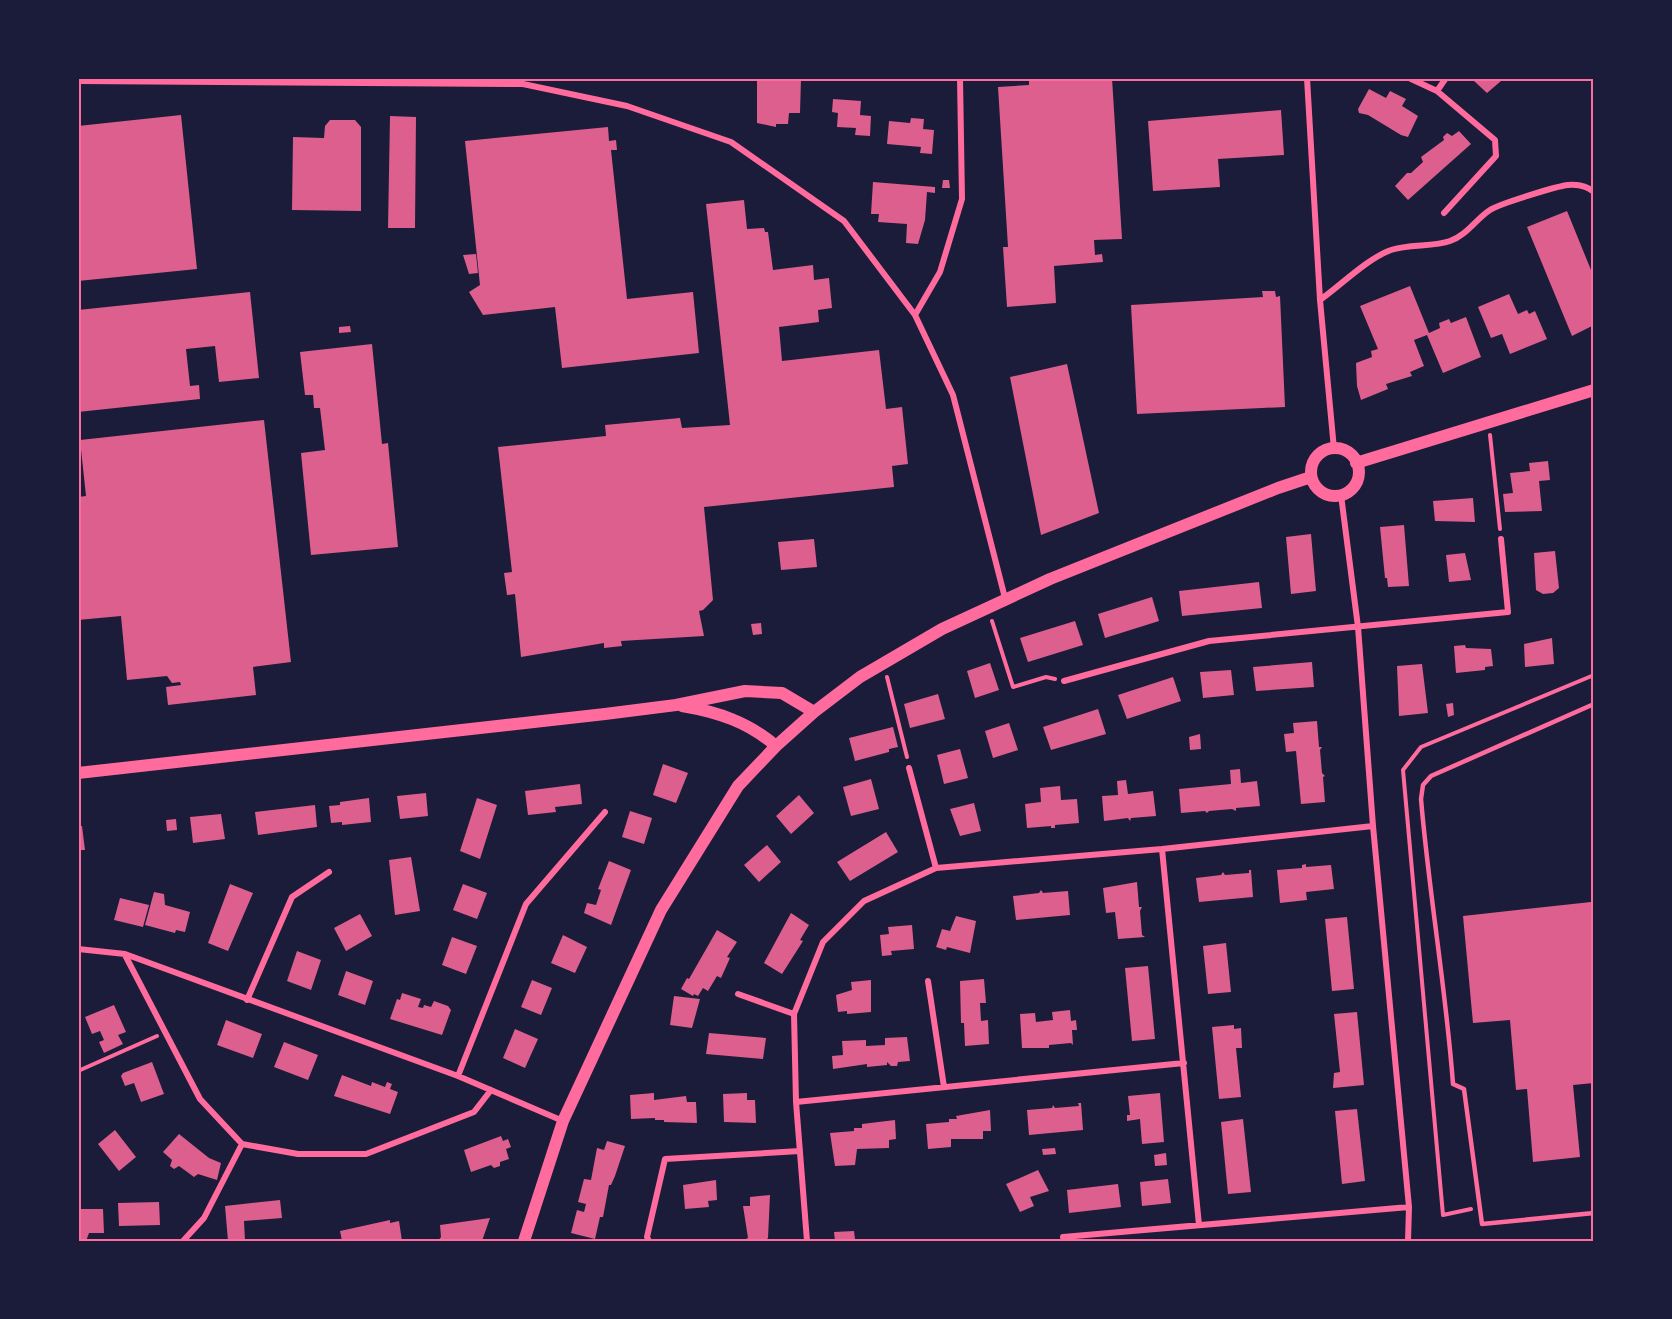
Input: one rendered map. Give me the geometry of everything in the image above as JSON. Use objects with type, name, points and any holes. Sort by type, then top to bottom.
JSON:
[{"type":"main road","points":[[1356,463],[1594,390]]},
{"type":"main road","points":[[1334,448],[1348,452],[1356,463],[1356,482],[1341,495],[1323,493],[1311,477],[1312,464],[1316,458],[1321,453],[1334,448]]},
{"type":"main road","points":[[524,1241],[563,1121],[662,910],[738,786],[776,746],[814,712],[884,661],[987,606],[1287,484],[1311,477]]},
{"type":"main road","points":[[78,773],[676,705],[745,691],[782,693],[814,712]]},
{"type":"main road","points":[[676,705],[712,711],[749,725],[776,746]]},
{"type":"street","points":[[915,315],[940,272],[962,199],[960,78]]},
{"type":"street","points":[[1307,78],[1320,300],[1334,448]]},
{"type":"street","points":[[1409,78],[1437,91],[1495,140],[1496,156],[1444,213]]},
{"type":"street","points":[[1437,91],[1446,78]]},
{"type":"street","points":[[78,81],[523,84],[627,106],[732,142],[844,221],[915,315],[953,395],[1005,598]]},
{"type":"street","points":[[1320,300],[1369,261],[1390,250],[1422,243],[1449,241],[1470,228],[1489,210],[1508,201],[1569,185],[1587,186],[1594,192]]},
{"type":"street","points":[[1341,495],[1358,627],[1373,826],[1409,1207],[1408,1241]]},
{"type":"street","points":[[1064,681],[1209,641],[1508,612],[1501,539]]},
{"type":"street","points":[[909,768],[936,868]]},
{"type":"street","points":[[458,1076],[526,904],[605,812]]},
{"type":"street","points":[[807,1241],[796,1102],[794,1014],[824,942],[864,901],[936,868],[1162,849],[1373,826]]},
{"type":"street","points":[[1162,849],[1199,1225]]},
{"type":"street","points":[[247,1000],[292,897],[329,872]]},
{"type":"street","points":[[78,949],[125,954],[458,1076],[563,1121]]},
{"type":"street","points":[[125,954],[200,1099],[242,1144],[298,1154],[366,1154],[474,1112],[490,1090]]},
{"type":"street","points":[[928,981],[944,1087]]},
{"type":"street","points":[[738,994],[794,1014]]},
{"type":"street","points":[[796,1102],[1184,1063]]},
{"type":"street","points":[[183,1241],[204,1218],[242,1144]]},
{"type":"street","points":[[649,1241],[647,1237],[665,1159],[800,1151]]},
{"type":"street","points":[[1063,1237],[1409,1207]]},
{"type":"lane","points":[[1594,704],[1431,776],[1423,785],[1422,799],[1428,885],[1449,1035],[1453,1084],[1464,1089],[1482,1224],[1594,1213]]},
{"type":"path","points":[[1489,422],[1501,539]]},
{"type":"path","points":[[987,606],[1012,687],[1046,678],[1064,681]]},
{"type":"path","points":[[884,661],[909,768]]},
{"type":"path","points":[[78,1071],[165,1032]]},
{"type":"building","points":[[757,78],[801,78],[800,113],[789,113],[788,124],[776,124],[776,127],[757,123]]},
{"type":"building","points":[[1029,78],[1112,78],[1122,239],[1094,240],[1095,255],[1102,254],[1103,262],[1054,266],[1056,303],[1007,307],[1003,247],[1008,247],[998,87],[1029,85]]},
{"type":"building","points":[[1476,78],[1501,78],[1501,81],[1487,93],[1474,81]]},
{"type":"building","points":[[1369,89],[1386,98],[1390,91],[1406,99],[1402,106],[1418,116],[1408,137],[1368,115],[1359,113],[1358,109]]},
{"type":"building","points":[[833,99],[861,101],[860,115],[871,116],[870,136],[855,135],[856,128],[837,127],[838,113],[832,112]]},
{"type":"building","points":[[1281,110],[1284,155],[1218,159],[1220,187],[1153,191],[1148,121]]},
{"type":"building","points":[[181,115],[197,269],[78,281],[78,126]]},
{"type":"building","points":[[390,116],[416,117],[415,228],[388,228]]},
{"type":"building","points":[[911,118],[924,119],[923,129],[934,130],[932,154],[920,153],[921,147],[887,144],[889,121],[910,123]]},
{"type":"building","points":[[330,120],[355,120],[361,127],[361,211],[292,210],[293,137],[324,138],[325,126]]},
{"type":"building","points":[[608,127],[609,141],[616,140],[617,150],[611,150],[627,299],[693,292],[699,353],[562,368],[555,307],[483,315],[469,292],[480,285],[465,141]]},
{"type":"building","points":[[1459,131],[1471,144],[1408,200],[1395,186],[1407,173],[1411,173],[1423,162],[1421,157],[1444,140],[1443,137],[1447,133],[1452,136]]},
{"type":"building","points":[[943,180],[949,180],[950,188],[942,188]]},
{"type":"building","points":[[873,182],[935,187],[935,193],[927,192],[925,220],[918,244],[906,243],[907,224],[878,222],[879,214],[871,214]]},
{"type":"building","points":[[744,200],[747,229],[764,228],[765,232],[768,232],[773,270],[813,265],[814,280],[829,278],[832,308],[818,310],[819,322],[779,327],[782,361],[879,350],[886,409],[902,407],[908,464],[892,466],[894,487],[704,507],[713,600],[699,611],[704,636],[621,641],[622,646],[604,648],[604,643],[521,657],[515,594],[507,595],[504,573],[512,572],[498,447],[606,436],[605,425],[680,418],[682,428],[730,425],[706,204]]},
{"type":"building","points":[[1567,211],[1591,270],[1594,269],[1594,325],[1572,336],[1527,227]]},
{"type":"building","points":[[476,254],[478,273],[469,274],[463,255]]},
{"type":"building","points":[[1410,286],[1429,333],[1440,328],[1439,323],[1449,319],[1451,323],[1466,317],[1481,357],[1443,373],[1427,335],[1414,340],[1424,366],[1410,372],[1412,376],[1386,384],[1388,389],[1361,400],[1357,386],[1356,363],[1372,357],[1371,351],[1378,349],[1360,306]]},
{"type":"building","points":[[1262,291],[1275,291],[1276,297],[1280,296],[1285,407],[1137,414],[1131,305],[1263,297]]},
{"type":"building","points":[[250,292],[259,378],[219,382],[215,346],[186,349],[190,386],[199,385],[200,399],[78,412],[78,310]]},
{"type":"building","points":[[1509,294],[1518,314],[1527,310],[1529,314],[1535,311],[1547,339],[1510,354],[1502,334],[1491,338],[1478,307]]},
{"type":"building","points":[[350,326],[351,332],[339,333],[339,327]]},
{"type":"building","points":[[372,344],[382,444],[388,443],[398,547],[311,555],[301,453],[325,450],[320,408],[314,408],[313,395],[305,395],[300,352]]},
{"type":"building","points":[[1067,364],[1099,513],[1041,535],[1010,377]]},
{"type":"building","points":[[264,420],[291,662],[253,667],[256,695],[168,705],[166,687],[181,685],[180,682],[172,683],[167,676],[127,680],[121,616],[78,620],[78,497],[86,496],[80,440]]},
{"type":"building","points":[[1548,461],[1550,480],[1539,481],[1542,511],[1505,512],[1503,494],[1513,493],[1510,473],[1530,471],[1529,463]]},
{"type":"building","points":[[1473,498],[1475,522],[1435,521],[1433,501]]},
{"type":"building","points":[[1404,525],[1409,586],[1388,587],[1380,527]]},
{"type":"building","points":[[1311,534],[1316,591],[1291,594],[1286,537]]},
{"type":"building","points":[[814,539],[817,567],[781,570],[778,542]]},
{"type":"building","points":[[1555,551],[1559,588],[1553,593],[1543,594],[1536,590],[1534,553]]},
{"type":"building","points":[[1465,553],[1471,580],[1449,582],[1446,555]]},
{"type":"building","points":[[1259,582],[1262,608],[1182,616],[1179,591]]},
{"type":"building","points":[[1152,597],[1159,621],[1105,638],[1098,614]]},
{"type":"building","points":[[1075,621],[1083,645],[1028,662],[1020,638]]},
{"type":"building","points":[[761,623],[762,634],[753,635],[751,624]]},
{"type":"building","points":[[1552,638],[1554,664],[1525,667],[1524,644]]},
{"type":"building","points":[[1465,645],[1466,648],[1491,649],[1493,666],[1485,667],[1485,670],[1456,673],[1454,646]]},
{"type":"building","points":[[1312,662],[1314,687],[1256,691],[1253,667]]},
{"type":"building","points":[[990,663],[999,690],[975,698],[967,671]]},
{"type":"building","points":[[1422,664],[1428,713],[1399,716],[1397,666]]},
{"type":"building","points":[[1231,670],[1234,695],[1203,698],[1200,672]]},
{"type":"building","points":[[1173,677],[1181,701],[1127,719],[1118,695]]},
{"type":"building","points":[[938,694],[945,719],[910,728],[904,704]]},
{"type":"building","points":[[1453,703],[1454,715],[1448,717],[1446,704]]},
{"type":"building","points":[[1098,709],[1106,734],[1051,750],[1043,727]]},
{"type":"building","points":[[1317,721],[1319,747],[1322,747],[1320,750],[1322,773],[1325,776],[1323,777],[1325,802],[1301,804],[1296,751],[1286,752],[1284,734],[1294,733],[1293,723]]},
{"type":"building","points":[[1009,723],[1018,750],[993,758],[985,731]]},
{"type":"building","points":[[893,727],[898,747],[889,749],[889,752],[855,761],[849,738]]},
{"type":"building","points":[[1200,734],[1201,749],[1190,750],[1189,737]]},
{"type":"building","points":[[960,749],[968,778],[944,784],[937,755]]},
{"type":"building","points":[[663,764],[688,773],[676,803],[653,795]]},
{"type":"building","points":[[1240,769],[1241,783],[1257,781],[1260,806],[1236,808],[1236,811],[1232,809],[1207,813],[1205,811],[1181,813],[1179,789],[1231,784],[1230,770]]},
{"type":"building","points":[[871,779],[879,809],[851,816],[843,787]]},
{"type":"building","points":[[1126,780],[1128,794],[1153,791],[1156,816],[1131,818],[1130,821],[1128,818],[1104,821],[1102,796],[1118,795],[1117,781]]},
{"type":"building","points":[[580,784],[582,804],[555,807],[556,812],[528,815],[525,791]]},
{"type":"building","points":[[1060,786],[1061,800],[1077,799],[1079,823],[1055,825],[1055,828],[1051,826],[1027,828],[1025,804],[1041,802],[1040,788]]},
{"type":"building","points":[[426,793],[428,816],[400,819],[397,796]]},
{"type":"building","points":[[799,795],[814,813],[791,834],[776,816]]},
{"type":"building","points":[[369,798],[371,822],[342,825],[342,822],[331,823],[329,806]]},
{"type":"building","points":[[477,798],[497,805],[480,859],[460,851]]},
{"type":"building","points":[[974,803],[981,831],[960,836],[950,809]]},
{"type":"building","points":[[315,805],[317,827],[258,835],[255,812]]},
{"type":"building","points":[[630,811],[652,818],[644,844],[622,837]]},
{"type":"building","points":[[221,814],[225,839],[193,843],[190,817]]},
{"type":"building","points":[[176,819],[177,830],[167,831],[166,820]]},
{"type":"building","points":[[78,826],[82,826],[85,850],[78,850]]},
{"type":"building","points":[[886,832],[898,852],[850,881],[837,862]]},
{"type":"building","points":[[767,845],[781,862],[759,882],[744,865]]},
{"type":"building","points":[[411,857],[420,911],[395,915],[389,860]]},
{"type":"building","points":[[609,861],[631,870],[611,925],[584,913],[587,903],[596,905],[601,890],[598,889]]},
{"type":"building","points":[[1306,864],[1306,867],[1331,865],[1334,889],[1306,892],[1307,900],[1280,903],[1277,870],[1302,868],[1302,865]]},
{"type":"building","points":[[1251,870],[1253,897],[1199,902],[1196,878],[1221,875],[1223,872],[1225,875],[1249,873]]},
{"type":"building","points":[[1137,882],[1139,907],[1142,907],[1140,911],[1142,935],[1145,937],[1118,939],[1115,912],[1106,913],[1103,888]]},
{"type":"building","points":[[230,884],[253,893],[228,951],[208,943]]},
{"type":"building","points":[[463,884],[487,893],[477,919],[453,910]]},
{"type":"building","points":[[1041,890],[1043,893],[1068,891],[1070,915],[1016,920],[1013,896],[1039,893]]},
{"type":"building","points":[[154,892],[164,894],[165,905],[190,912],[185,932],[176,930],[175,933],[145,925]]},
{"type":"building","points":[[120,898],[149,905],[143,927],[114,920]]},
{"type":"building","points":[[1591,899],[1594,899],[1594,1083],[1573,1085],[1580,1157],[1533,1162],[1527,1089],[1516,1090],[1510,1020],[1473,1023],[1463,916],[1591,902]]},
{"type":"building","points":[[791,913],[809,925],[800,940],[803,941],[782,974],[764,963]]},
{"type":"building","points":[[360,914],[372,936],[346,951],[334,928]]},
{"type":"building","points":[[956,916],[976,921],[970,953],[947,947],[946,950],[936,947],[942,929],[950,931]]},
{"type":"building","points":[[1347,917],[1354,989],[1332,991],[1325,919]]},
{"type":"building","points":[[912,925],[914,949],[891,951],[892,955],[882,956],[880,935],[889,934],[888,927]]},
{"type":"building","points":[[717,930],[737,942],[727,957],[730,958],[721,978],[717,976],[708,991],[703,988],[698,996],[694,994],[693,996],[681,989]]},
{"type":"building","points":[[563,935],[587,947],[575,973],[551,963]]},
{"type":"building","points":[[452,937],[477,946],[466,974],[442,965]]},
{"type":"building","points":[[1226,943],[1231,992],[1208,994],[1203,946]]},
{"type":"building","points":[[297,951],[321,960],[311,990],[287,981]]},
{"type":"building","points":[[1148,966],[1155,1039],[1132,1041],[1125,968]]},
{"type":"building","points":[[346,971],[373,981],[365,1005],[338,995]]},
{"type":"building","points":[[984,979],[986,1003],[980,1003],[981,1021],[988,1020],[989,1044],[965,1046],[964,1023],[961,1023],[960,981]]},
{"type":"building","points":[[532,980],[552,988],[541,1015],[521,1007]]},
{"type":"building","points":[[871,980],[871,1012],[847,1014],[847,1011],[838,1012],[836,995],[852,990],[851,982]]},
{"type":"building","points":[[402,993],[421,999],[418,1007],[423,1008],[424,1005],[431,1007],[434,1001],[448,1006],[451,1010],[442,1035],[390,1019],[397,999],[400,1000]]},
{"type":"building","points":[[674,996],[700,999],[692,1028],[670,1025]]},
{"type":"building","points":[[114,1005],[126,1032],[118,1035],[123,1044],[104,1053],[99,1042],[104,1040],[100,1031],[92,1034],[85,1017]]},
{"type":"building","points":[[1070,1010],[1071,1021],[1076,1020],[1077,1030],[1072,1030],[1073,1045],[1071,1043],[1049,1045],[1049,1048],[1022,1048],[1020,1014],[1035,1013],[1036,1022],[1053,1020],[1052,1012]]},
{"type":"building","points":[[1357,1012],[1364,1085],[1333,1088],[1334,1073],[1340,1072],[1334,1014]]},
{"type":"building","points":[[226,1020],[262,1034],[253,1058],[217,1045]]},
{"type":"building","points":[[1234,1025],[1234,1029],[1241,1028],[1242,1048],[1236,1048],[1241,1097],[1219,1099],[1212,1027]]},
{"type":"building","points":[[515,1029],[538,1039],[525,1068],[503,1058]]},
{"type":"building","points":[[709,1033],[766,1038],[763,1059],[706,1054]]},
{"type":"building","points":[[907,1037],[910,1061],[898,1062],[897,1066],[891,1066],[887,1062],[887,1065],[867,1067],[867,1064],[833,1069],[832,1056],[843,1055],[842,1041],[866,1040],[866,1046],[885,1045],[885,1038]]},
{"type":"building","points":[[284,1042],[318,1055],[308,1080],[274,1067]]},
{"type":"building","points":[[152,1062],[164,1094],[141,1102],[134,1083],[125,1086],[121,1076],[123,1073]]},
{"type":"building","points":[[342,1075],[371,1086],[372,1082],[385,1087],[387,1082],[392,1084],[390,1089],[398,1092],[390,1114],[334,1096]]},
{"type":"building","points":[[654,1093],[654,1100],[686,1096],[687,1102],[696,1102],[697,1123],[664,1122],[664,1120],[655,1120],[655,1118],[631,1119],[630,1095]]},
{"type":"building","points":[[747,1093],[747,1100],[755,1100],[756,1123],[724,1122],[723,1094]]},
{"type":"building","points":[[1160,1093],[1164,1142],[1142,1144],[1140,1119],[1127,1121],[1127,1115],[1130,1115],[1128,1096]]},
{"type":"building","points":[[1078,1103],[1081,1103],[1083,1130],[1029,1135],[1027,1110],[1052,1108],[1053,1105],[1055,1108],[1079,1106]]},
{"type":"building","points":[[1357,1109],[1365,1181],[1342,1184],[1335,1111]]},
{"type":"building","points":[[990,1110],[991,1131],[983,1131],[983,1139],[951,1139],[951,1147],[928,1149],[926,1124],[949,1122],[949,1119],[957,1119],[956,1116]]},
{"type":"building","points":[[1243,1119],[1251,1192],[1228,1194],[1221,1122]]},
{"type":"building","points":[[895,1120],[896,1139],[889,1140],[889,1148],[857,1149],[855,1165],[835,1166],[830,1133],[854,1131],[854,1128],[862,1128],[862,1124]]},
{"type":"building","points":[[115,1130],[136,1157],[119,1171],[98,1144]]},
{"type":"building","points":[[179,1134],[209,1158],[221,1163],[217,1180],[198,1174],[194,1177],[179,1166],[174,1169],[170,1166],[172,1160],[163,1152]]},
{"type":"building","points":[[501,1136],[503,1141],[508,1139],[511,1147],[506,1149],[509,1159],[500,1162],[500,1166],[494,1168],[491,1165],[471,1172],[464,1150]]},
{"type":"building","points":[[607,1141],[625,1146],[615,1176],[609,1185],[603,1217],[600,1217],[595,1239],[571,1233],[577,1210],[584,1212],[586,1204],[578,1202],[584,1179],[591,1180],[597,1148],[604,1150]]},
{"type":"building","points":[[1055,1148],[1056,1154],[1043,1155],[1042,1149]]},
{"type":"building","points":[[1166,1153],[1167,1165],[1155,1166],[1154,1155]]},
{"type":"building","points":[[1038,1170],[1049,1191],[1030,1197],[1034,1206],[1020,1212],[1006,1184]]},
{"type":"building","points":[[1168,1179],[1171,1203],[1142,1206],[1140,1182]]},
{"type":"building","points":[[716,1180],[717,1200],[708,1201],[709,1207],[685,1209],[683,1185]]},
{"type":"building","points":[[1118,1184],[1121,1207],[1069,1213],[1067,1190]]},
{"type":"building","points":[[770,1195],[768,1238],[765,1241],[741,1241],[748,1238],[743,1206],[750,1206],[750,1197]]},
{"type":"building","points":[[280,1200],[282,1218],[244,1221],[245,1241],[228,1241],[225,1206]]},
{"type":"building","points":[[159,1202],[160,1225],[119,1226],[118,1203]]},
{"type":"building","points":[[78,1209],[103,1209],[104,1233],[89,1233],[86,1241],[78,1241]]},
{"type":"building","points":[[490,1218],[482,1241],[438,1241],[441,1237],[440,1225]]},
{"type":"building","points":[[390,1220],[390,1223],[399,1221],[402,1241],[342,1241],[340,1231]]},
{"type":"building","points":[[854,1231],[855,1239],[862,1239],[862,1241],[835,1241],[834,1232]]}]
